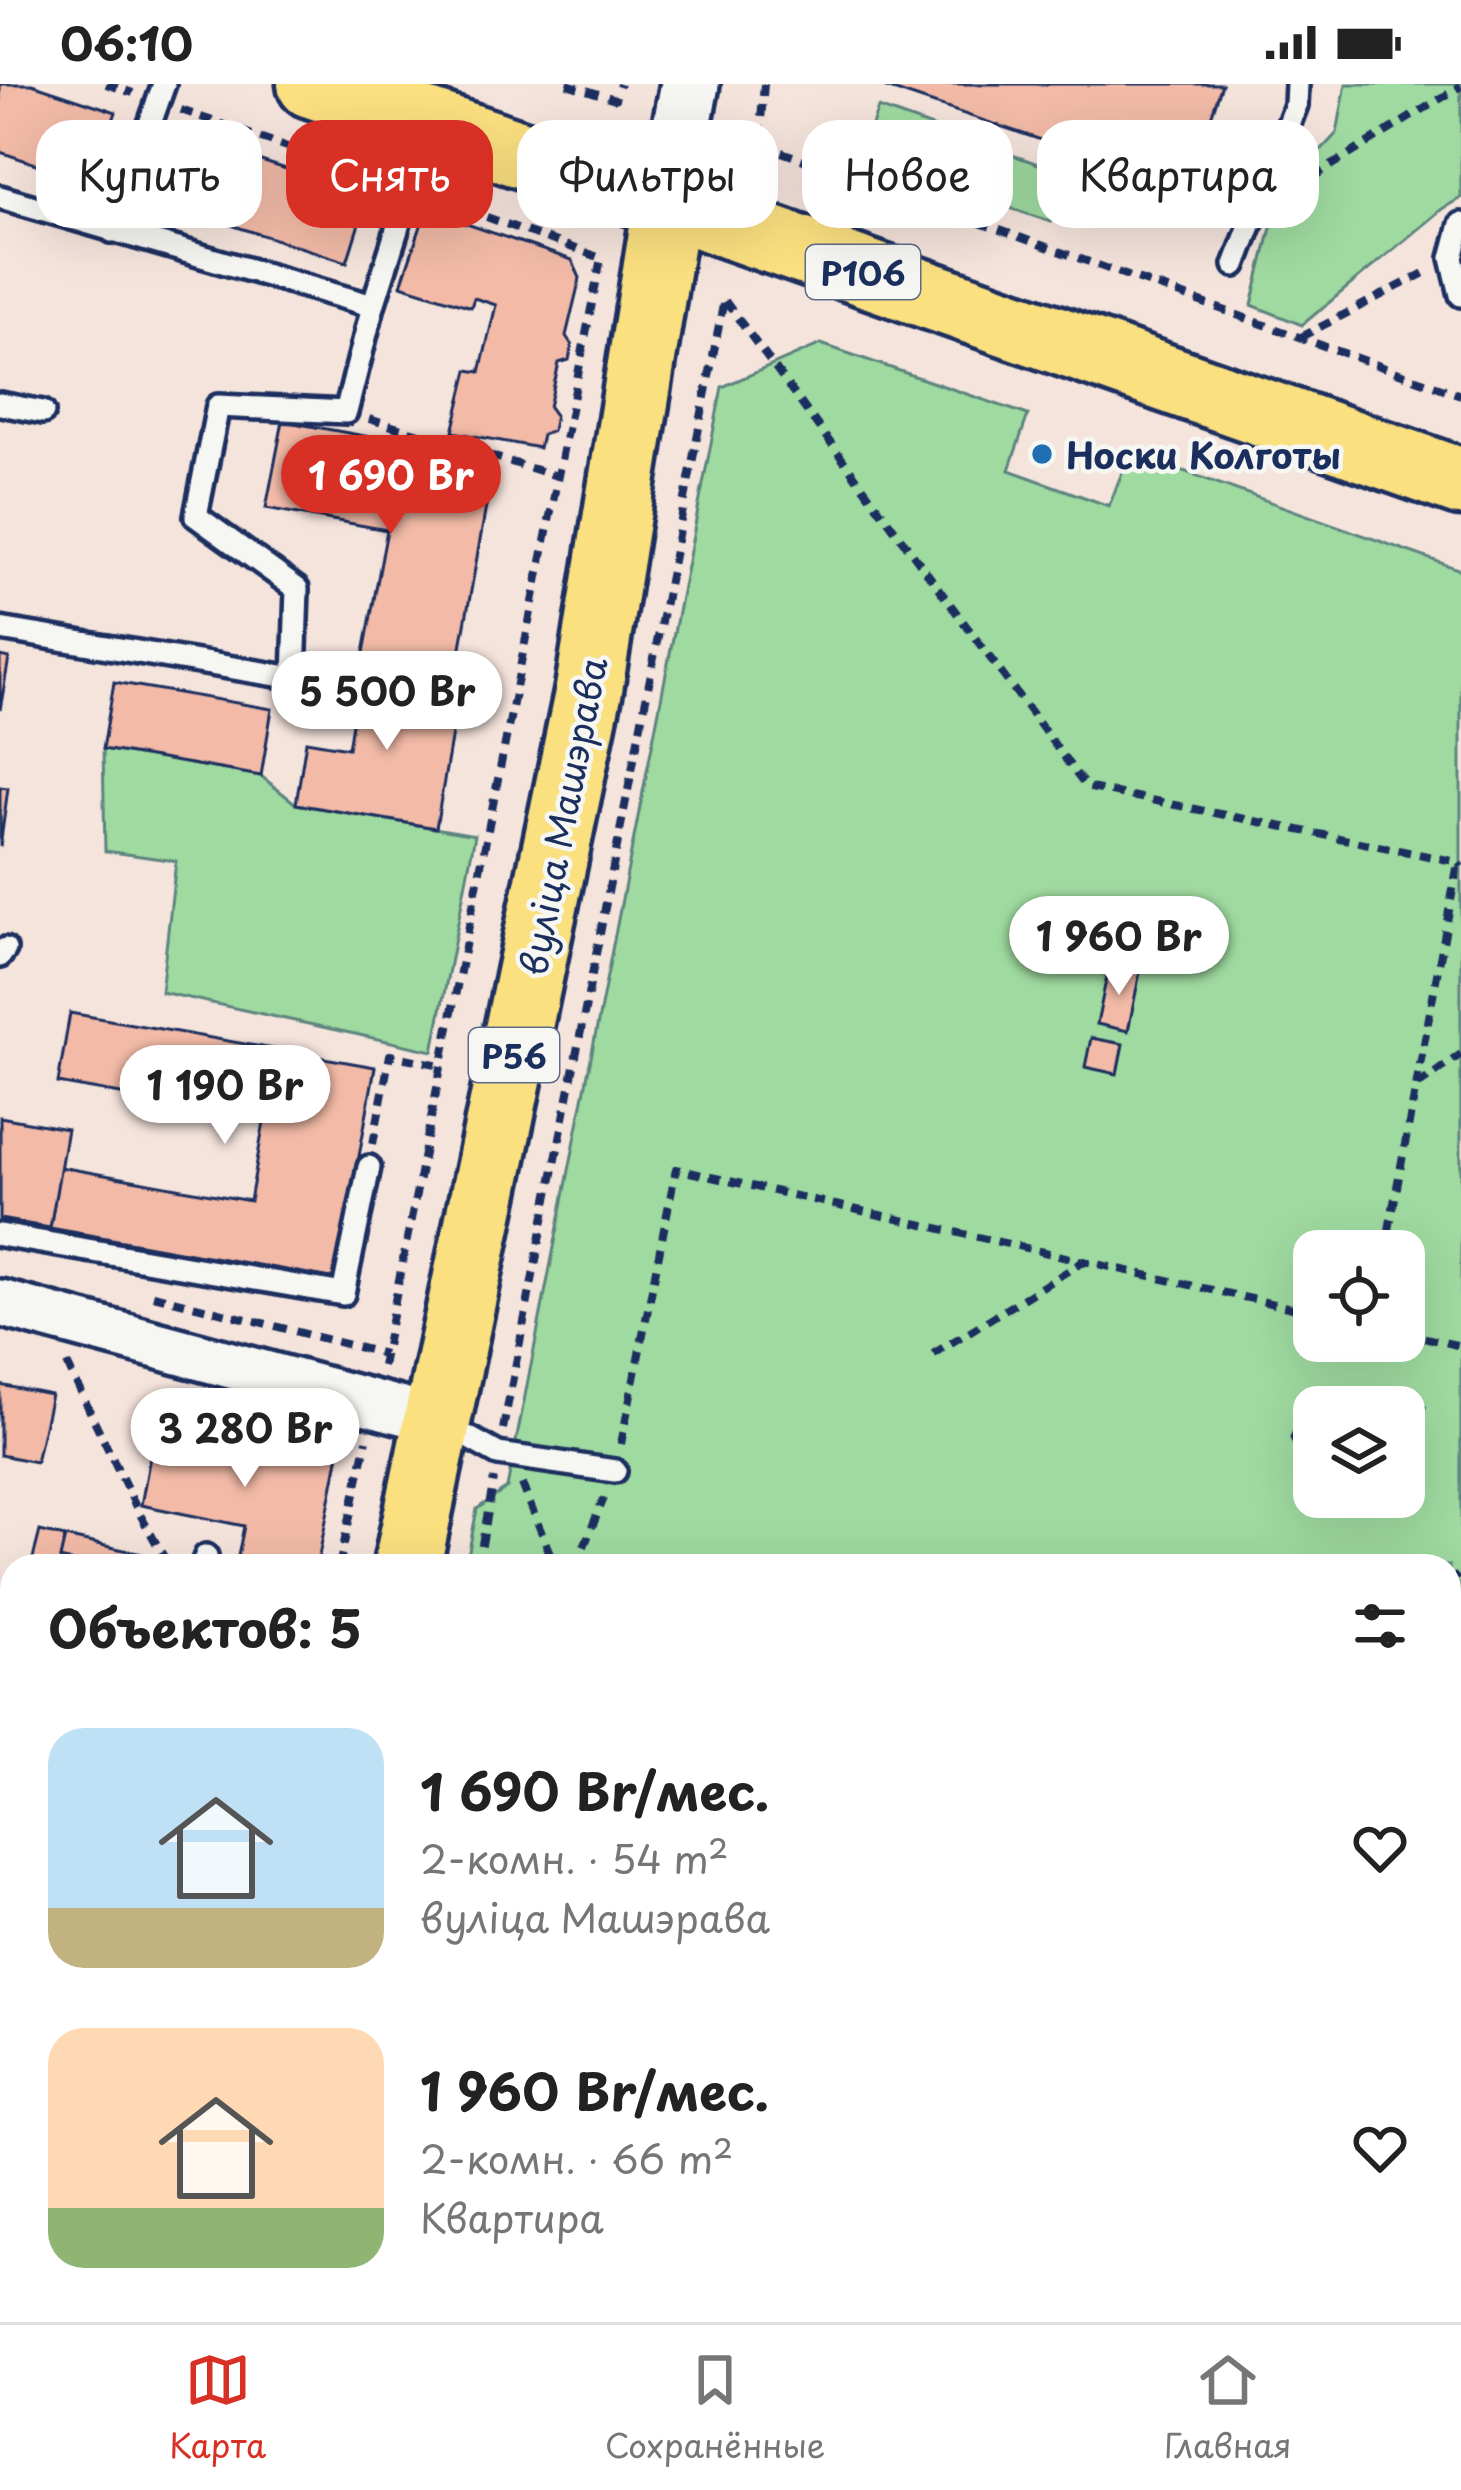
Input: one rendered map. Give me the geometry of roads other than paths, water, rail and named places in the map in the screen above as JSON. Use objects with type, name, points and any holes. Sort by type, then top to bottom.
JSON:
[{"type":"main road","name":"Р106","points":[[311,84],[419,120]]},
{"type":"main road","name":"вуліца Машэрава","points":[[410,1554],[589,689],[663,228]]},
{"type":"main road","name":"Р106","points":[[738,228],[1461,482]]},
{"type":"street","points":[[683,120],[690,84]]},
{"type":"street","points":[[0,1304],[439,1421]]},
{"type":"lane","points":[[1235,266],[1296,105],[1298,84]]},
{"type":"lane","points":[[112,231],[160,93]]},
{"type":"lane","points":[[0,197],[373,306]]},
{"type":"lane","points":[[1461,224],[1452,258],[1461,296]]},
{"type":"lane","points":[[0,629],[294,678],[297,589],[196,516],[218,406],[346,412],[397,228]]},
{"type":"lane","points":[[0,404],[44,412]]},
{"type":"lane","points":[[0,1235],[343,1294],[369,1167]]},
{"type":"lane","points":[[439,1421],[504,1456],[615,1471]]},
{"type":"place","name":"Носки Колготы","points":[[1042,454]]}]
